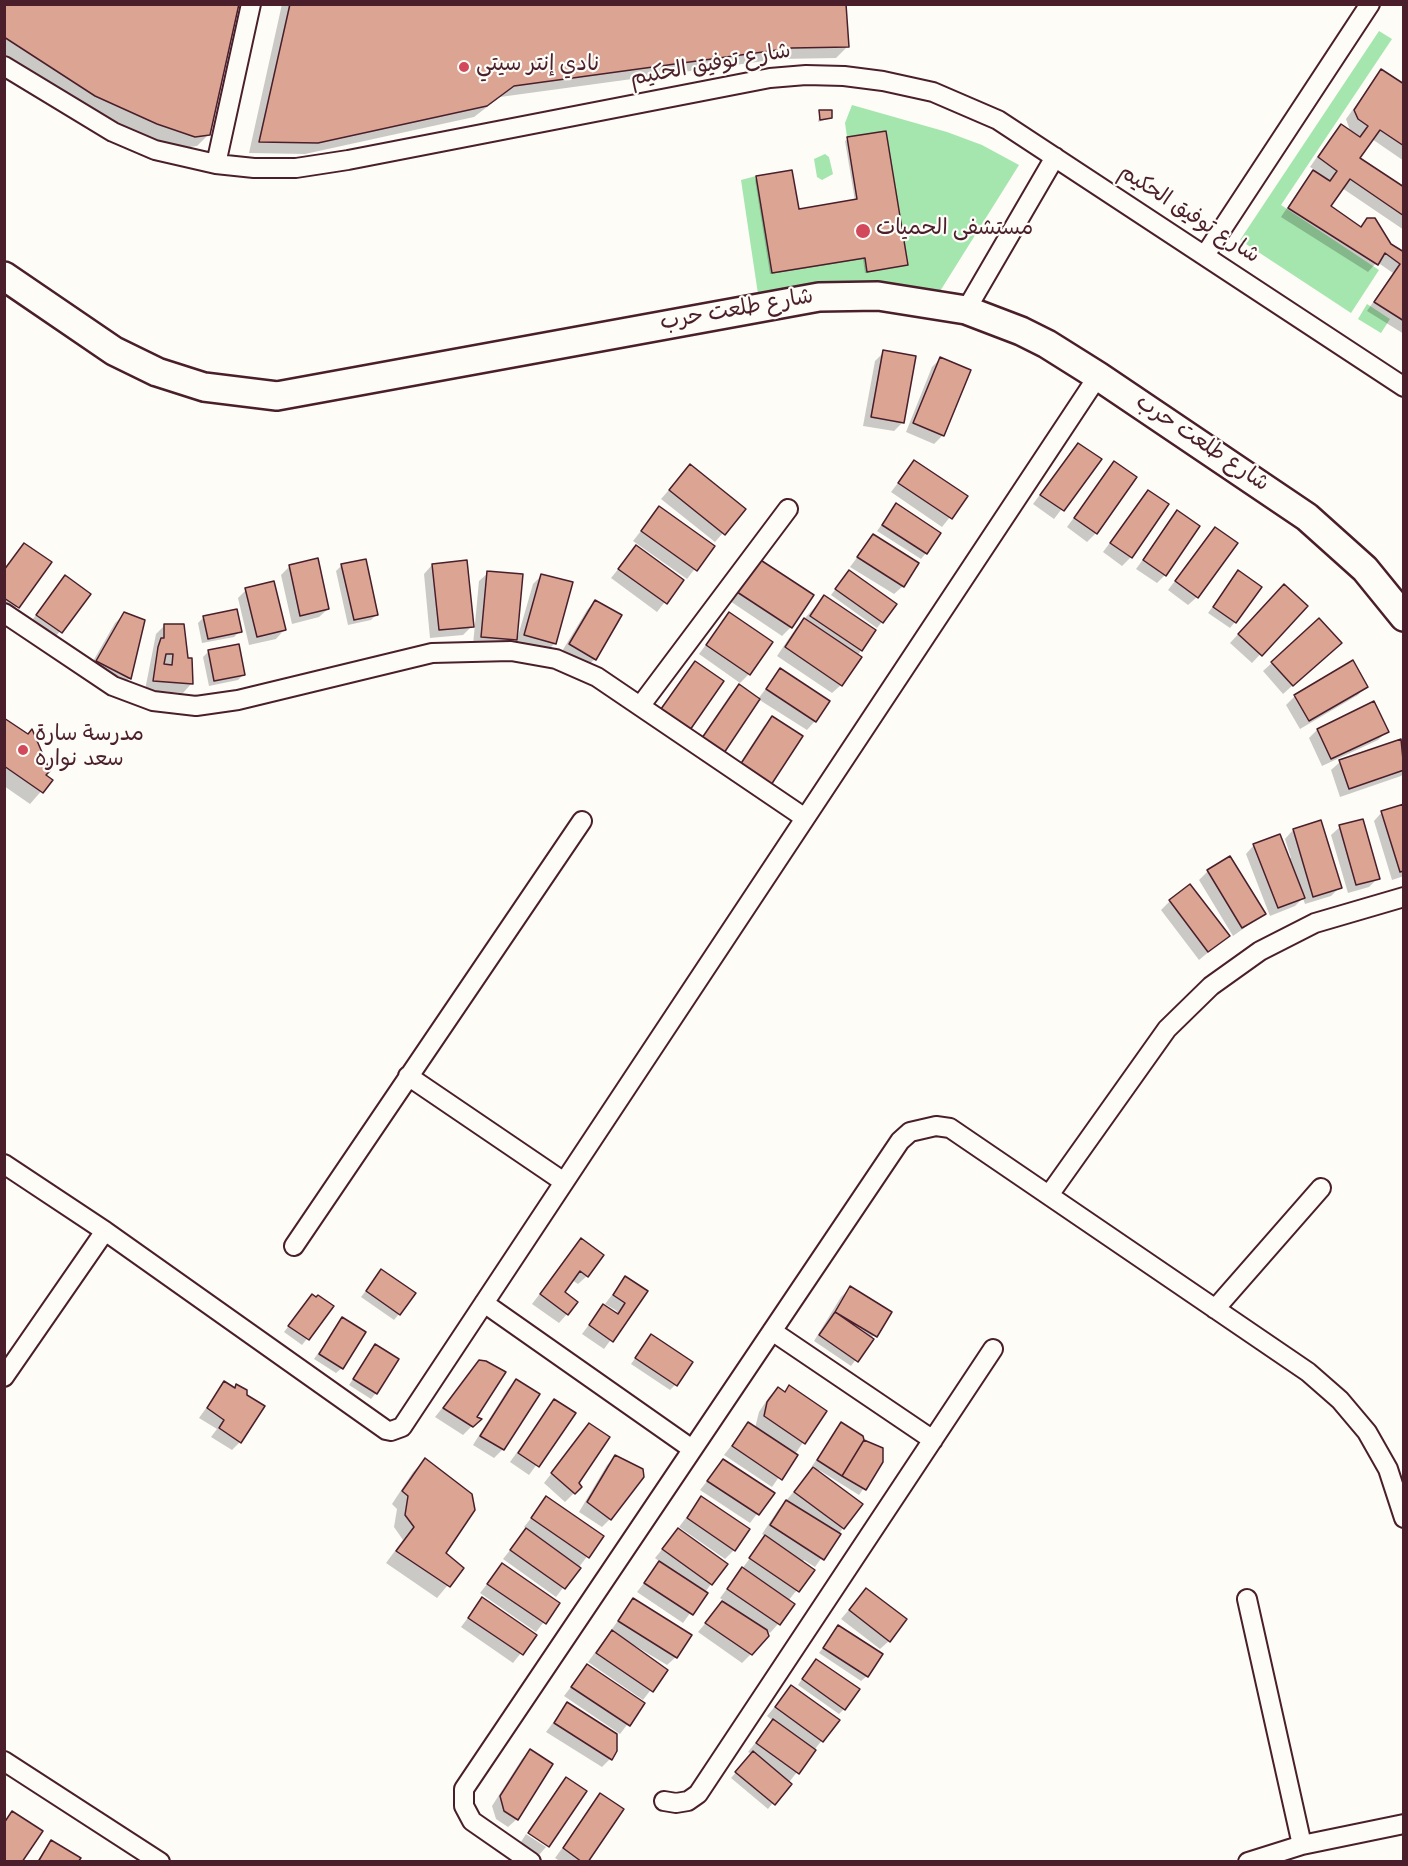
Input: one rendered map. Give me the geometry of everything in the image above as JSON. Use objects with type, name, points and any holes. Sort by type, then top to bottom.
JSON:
[{"type":"street","points":[[216,164],[251,4]]},
{"type":"street","points":[[1205,255],[1370,4]]},
{"type":"street","name":"شارع توفيق الحكيم","points":[[4,66],[112,132],[155,150],[216,164],[254,168],[296,168],[770,78],[806,75],[883,81],[933,92],[998,120],[1404,387]]},
{"type":"street","points":[[966,310],[1056,157]]},
{"type":"street","name":"شارع طلعت حرب","points":[[4,276],[114,351],[157,372],[204,387],[277,396],[819,297],[908,298],[966,310],[1021,331],[1098,376],[1307,517],[1365,569],[1404,616]]},
{"type":"street","points":[[4,1164],[105,1231],[391,1431],[402,1427],[1098,376]]},
{"type":"street","points":[[641,705],[788,508]]},
{"type":"street","points":[[4,613],[113,686],[153,701],[196,706],[238,700],[432,653],[511,651],[556,659],[597,677],[641,705],[805,818]]},
{"type":"street","points":[[294,1246],[582,821]]},
{"type":"street","points":[[1049,1195],[1167,1029],[1211,986],[1260,951],[1315,924],[1404,897]]},
{"type":"street","points":[[408,1076],[564,1182]]},
{"type":"street","points":[[531,1862],[472,1821],[464,1806],[464,1789],[900,1141],[910,1132],[936,1126],[950,1128],[1308,1372],[1340,1400],[1367,1432],[1388,1469],[1404,1518]]},
{"type":"street","points":[[1215,1309],[1320,1188]]},
{"type":"street","points":[[4,1377],[105,1231]]},
{"type":"street","points":[[484,1303],[692,1449]]},
{"type":"street","points":[[772,1331],[933,1440]]},
{"type":"street","points":[[664,1801],[676,1803],[688,1801],[699,1794],[993,1349]]},
{"type":"street","points":[[1247,1599],[1302,1845]]},
{"type":"street","points":[[4,1761],[160,1862]]},
{"type":"street","points":[[1248,1862],[1302,1845],[1404,1824]]},
{"type":"green space","points":[[1379,31],[1392,39],[1281,205],[1379,270],[1351,313],[1240,240]]},
{"type":"green space","points":[[852,105],[947,132],[982,145],[1019,165],[937,296],[841,283],[793,287],[758,294],[741,180],[756,176],[772,273],[865,258],[868,272],[908,265],[886,131],[847,137],[845,123]]},
{"type":"green space","points":[[825,154],[829,157],[833,174],[822,180],[817,177],[814,159]]},
{"type":"green space","points":[[1367,304],[1390,319],[1381,333],[1358,319]]},
{"type":"building","points":[[4,4],[239,4],[210,135],[195,137],[157,124],[95,96],[4,37]]},
{"type":"building","name":"نادي إنتر سيتي","points":[[290,4],[846,4],[849,47],[792,48],[514,86],[487,106],[318,143],[259,142]]},
{"type":"building","points":[[1381,69],[1404,84],[1404,146],[1380,130],[1360,158],[1404,187],[1404,216],[1350,179],[1331,206],[1361,227],[1367,218],[1375,218],[1391,244],[1404,252],[1404,321],[1374,302],[1400,264],[1385,253],[1378,265],[1288,208],[1313,170],[1330,181],[1337,171],[1318,157],[1341,124],[1360,137],[1368,126],[1358,119],[1354,110]]},
{"type":"building","points":[[819,110],[832,110],[832,118],[820,120]]},
{"type":"building","points":[[886,131],[908,265],[867,272],[865,258],[772,273],[756,176],[792,170],[799,209],[857,199],[847,137]]},
{"type":"building","points":[[883,350],[916,356],[904,423],[871,417]]},
{"type":"building","points":[[940,357],[971,370],[944,436],[913,423]]},
{"type":"building","points":[[1078,443],[1102,459],[1064,511],[1040,495]]},
{"type":"building","points":[[914,460],[968,496],[952,519],[898,483]]},
{"type":"building","points":[[1114,461],[1137,477],[1097,534],[1074,518]]},
{"type":"building","points":[[690,464],[746,509],[725,535],[669,490]]},
{"type":"building","points":[[1148,490],[1169,504],[1132,558],[1110,543]]},
{"type":"building","points":[[896,503],[941,533],[927,554],[882,525]]},
{"type":"building","points":[[659,506],[715,546],[697,571],[641,531]]},
{"type":"building","points":[[1177,510],[1200,526],[1166,576],[1143,560]]},
{"type":"building","points":[[1215,527],[1238,543],[1198,598],[1175,581]]},
{"type":"building","points":[[873,534],[919,563],[904,587],[857,557]]},
{"type":"building","points":[[24,543],[52,562],[19,608],[4,598],[4,570]]},
{"type":"building","points":[[636,545],[684,580],[667,604],[618,569]]},
{"type":"building","points":[[756,557],[814,595],[792,628],[734,590]]},
{"type":"building","points":[[318,558],[329,609],[300,616],[289,565]]},
{"type":"building","points":[[366,559],[378,615],[354,620],[341,564]]},
{"type":"building","points":[[467,560],[474,627],[439,630],[432,564]]},
{"type":"building","points":[[849,570],[897,604],[883,623],[835,589]]},
{"type":"building","points":[[1238,570],[1262,587],[1236,623],[1213,607]]},
{"type":"building","points":[[487,571],[523,574],[517,640],[481,637]]},
{"type":"building","points":[[541,574],[573,582],[556,644],[524,635]]},
{"type":"building","points":[[65,575],[91,594],[62,633],[36,615]]},
{"type":"building","points":[[274,581],[286,630],[257,637],[245,588]]},
{"type":"building","points":[[1284,584],[1308,606],[1262,656],[1238,634]]},
{"type":"building","points":[[824,595],[876,630],[862,651],[810,616]]},
{"type":"building","points":[[595,600],[622,615],[596,660],[569,644]]},
{"type":"building","points":[[237,609],[242,632],[208,639],[203,616]]},
{"type":"building","points":[[124,612],[145,620],[131,679],[96,661]]},
{"type":"building","points":[[729,612],[773,642],[750,675],[706,645]]},
{"type":"building","points":[[804,618],[862,657],[842,686],[785,647]]},
{"type":"building","points":[[1319,618],[1342,643],[1293,686],[1271,662]]},
{"type":"building","points":[[164,624],[184,624],[188,658],[192,658],[193,684],[153,681],[158,647],[161,638],[164,638]],"holes":[[[166,654],[173,654],[172,665],[164,664]]]},
{"type":"building","points":[[239,644],[245,675],[214,681],[208,650]]},
{"type":"building","points":[[1353,660],[1368,687],[1309,721],[1294,695]]},
{"type":"building","points":[[695,661],[724,681],[690,730],[661,709]]},
{"type":"building","points":[[780,668],[830,701],[816,722],[766,689]]},
{"type":"building","points":[[739,684],[760,699],[724,753],[702,738]]},
{"type":"building","points":[[1374,701],[1389,732],[1331,759],[1317,729]]},
{"type":"building","points":[[772,716],[803,736],[771,785],[740,765]]},
{"type":"building","name":"مدرسة سارة سعد نواره","points":[[4,718],[28,734],[32,729],[50,771],[46,775],[53,780],[43,793],[4,766]]},
{"type":"building","points":[[1401,739],[1404,770],[1349,789],[1339,760]]},
{"type":"building","points":[[1404,804],[1404,871],[1400,872],[1381,811]]},
{"type":"building","points":[[1363,819],[1380,879],[1356,885],[1339,825]]},
{"type":"building","points":[[1321,820],[1342,888],[1313,897],[1293,829]]},
{"type":"building","points":[[1280,834],[1305,898],[1278,908],[1253,844]]},
{"type":"building","points":[[1230,856],[1266,914],[1242,928],[1207,870]]},
{"type":"building","points":[[1190,884],[1230,936],[1208,952],[1169,900]]},
{"type":"building","points":[[581,1238],[604,1255],[588,1277],[580,1271],[565,1292],[578,1302],[568,1315],[540,1294]]},
{"type":"building","points":[[381,1269],[416,1293],[400,1315],[366,1291]]},
{"type":"building","points":[[625,1276],[648,1291],[613,1342],[589,1325],[603,1304],[618,1314],[625,1303],[613,1295]]},
{"type":"building","points":[[850,1286],[892,1312],[877,1337],[835,1312]]},
{"type":"building","points":[[312,1294],[316,1297],[318,1295],[334,1306],[309,1340],[288,1326]]},
{"type":"building","points":[[835,1312],[874,1339],[858,1362],[819,1335]]},
{"type":"building","points":[[342,1317],[366,1332],[343,1369],[319,1354]]},
{"type":"building","points":[[651,1334],[693,1362],[677,1386],[635,1358]]},
{"type":"building","points":[[375,1344],[399,1359],[377,1394],[353,1379]]},
{"type":"building","points":[[479,1360],[486,1361],[506,1372],[477,1417],[482,1419],[473,1427],[443,1408]]},
{"type":"building","points":[[516,1379],[540,1394],[504,1450],[480,1436]]},
{"type":"building","points":[[224,1381],[235,1388],[236,1384],[247,1390],[247,1395],[265,1406],[241,1443],[219,1428],[224,1420],[207,1408]]},
{"type":"building","points":[[789,1385],[827,1411],[805,1444],[764,1416],[767,1402],[778,1387],[785,1392]]},
{"type":"building","points":[[554,1399],[576,1413],[539,1467],[518,1453]]},
{"type":"building","points":[[748,1422],[798,1455],[782,1480],[732,1446]]},
{"type":"building","points":[[841,1422],[863,1436],[864,1440],[842,1476],[817,1460]]},
{"type":"building","points":[[589,1423],[610,1437],[579,1483],[582,1487],[575,1494],[551,1473]]},
{"type":"building","points":[[864,1440],[883,1448],[883,1462],[866,1490],[842,1476]]},
{"type":"building","points":[[615,1455],[643,1469],[644,1477],[611,1520],[587,1502]]},
{"type":"building","points":[[425,1458],[472,1494],[475,1510],[446,1553],[464,1568],[450,1587],[396,1551],[414,1527],[405,1515],[408,1496],[402,1491]]},
{"type":"building","points":[[723,1459],[775,1493],[759,1515],[707,1481]]},
{"type":"building","points":[[813,1467],[863,1504],[844,1529],[794,1492]]},
{"type":"building","points":[[546,1496],[604,1536],[589,1558],[531,1518]]},
{"type":"building","points":[[701,1496],[750,1529],[735,1551],[687,1518]]},
{"type":"building","points":[[786,1500],[841,1534],[824,1560],[770,1525]]},
{"type":"building","points":[[526,1528],[581,1568],[565,1589],[510,1550]]},
{"type":"building","points":[[678,1528],[728,1564],[712,1585],[662,1549]]},
{"type":"building","points":[[765,1535],[815,1570],[799,1592],[749,1558]]},
{"type":"building","points":[[659,1561],[708,1593],[693,1615],[644,1583]]},
{"type":"building","points":[[502,1563],[560,1603],[546,1624],[487,1584]]},
{"type":"building","points":[[742,1567],[795,1604],[780,1625],[727,1589]]},
{"type":"building","points":[[866,1588],[907,1619],[890,1642],[849,1610]]},
{"type":"building","points":[[482,1597],[537,1635],[523,1655],[468,1618]]},
{"type":"building","points":[[633,1598],[692,1635],[677,1658],[618,1621]]},
{"type":"building","points":[[722,1601],[767,1630],[769,1636],[752,1655],[705,1623]]},
{"type":"building","points":[[838,1625],[883,1654],[868,1677],[823,1648]]},
{"type":"building","points":[[612,1630],[668,1670],[653,1692],[596,1653]]},
{"type":"building","points":[[816,1659],[860,1689],[845,1710],[802,1679]]},
{"type":"building","points":[[587,1664],[645,1703],[630,1726],[571,1687]]},
{"type":"building","points":[[791,1685],[840,1720],[823,1742],[775,1707]]},
{"type":"building","points":[[567,1702],[617,1734],[617,1751],[612,1760],[554,1723]]},
{"type":"building","points":[[773,1719],[816,1750],[799,1774],[756,1743]]},
{"type":"building","points":[[530,1749],[553,1764],[518,1820],[504,1811],[500,1796]]},
{"type":"building","points":[[753,1751],[792,1784],[775,1805],[735,1772]]},
{"type":"building","points":[[566,1777],[587,1791],[549,1847],[528,1833]]},
{"type":"building","points":[[600,1793],[624,1809],[588,1862],[582,1862],[563,1848]]},
{"type":"building","points":[[12,1811],[43,1831],[22,1862],[4,1862],[4,1823]]},
{"type":"building","points":[[51,1840],[81,1858],[78,1862],[38,1862]]},
{"type":"place","name":"نادي إنتر سيتي","points":[[464,67]]},
{"type":"place","name":"مستشفى الحميات","points":[[863,231]]},
{"type":"place","name":"مدرسة سارة سعد نواره","points":[[23,750]]}]
